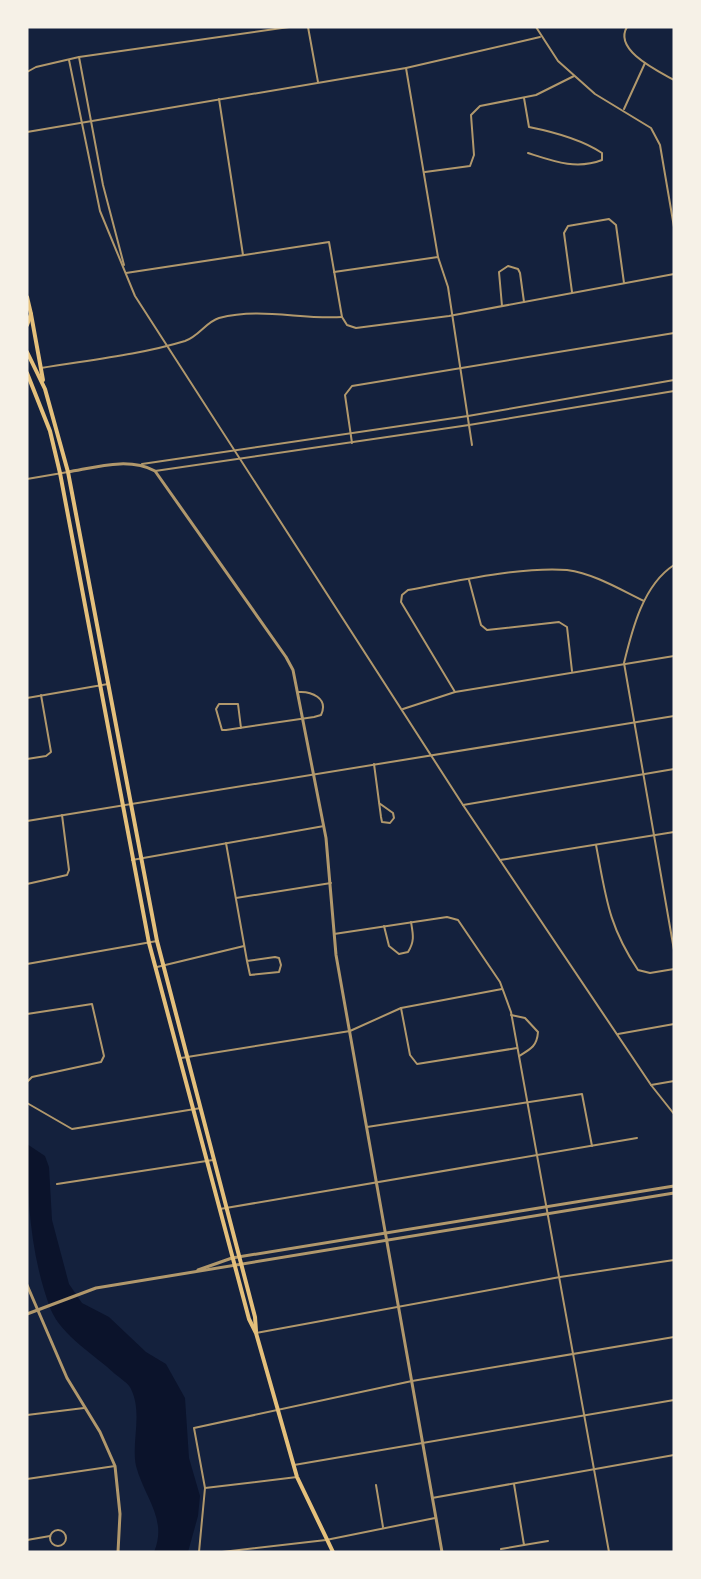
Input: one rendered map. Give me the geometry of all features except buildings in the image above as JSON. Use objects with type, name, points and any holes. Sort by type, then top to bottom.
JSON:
[{"type":"main road","points":[[27,297],[40,368],[68,472],[157,941],[255,1317],[256,1333]]},
{"type":"main road","points":[[27,325],[31,314]]},
{"type":"main road","points":[[27,352],[45,389]]},
{"type":"main road","points":[[27,373],[50,431],[60,473],[149,943],[192,1109],[249,1319],[256,1333],[297,1477],[333,1552]]},
{"type":"main road","points":[[82,586],[90,585]]},
{"type":"street","points":[[27,72],[79,57],[289,27]]},
{"type":"street","points":[[308,27],[318,82]]},
{"type":"street","points":[[536,27],[558,61],[595,94],[624,109],[651,128],[660,145],[674,227]]},
{"type":"street","points":[[627,27],[624,33],[625,44],[645,63],[674,80]]},
{"type":"street","points":[[27,132],[406,68],[540,36]]},
{"type":"street","points":[[79,57],[102,178],[126,273]]},
{"type":"street","points":[[69,60],[100,211],[135,296],[238,451],[463,805],[616,1034],[674,1114]]},
{"type":"street","points":[[624,109],[645,63]]},
{"type":"street","points":[[406,68],[438,257],[448,287],[472,445]]},
{"type":"street","points":[[424,173],[470,166],[474,155],[471,115],[480,106],[536,95],[574,75]]},
{"type":"street","points":[[524,98],[529,127],[568,137],[595,149],[602,153],[602,160],[581,165],[562,164],[528,153]]},
{"type":"street","points":[[219,99],[243,255]]},
{"type":"street","points":[[92,178],[102,178]]},
{"type":"street","points":[[572,293],[564,233],[568,226],[609,219],[616,225],[624,284]]},
{"type":"street","points":[[126,273],[329,242],[342,317],[347,325],[356,328],[452,315],[674,274]]},
{"type":"street","points":[[334,272],[438,257]]},
{"type":"street","points":[[502,306],[499,272],[508,266],[518,269],[520,273],[524,302]]},
{"type":"street","points":[[40,368],[167,346],[189,339],[218,318],[265,312],[318,319],[342,317]]},
{"type":"street","points":[[352,443],[345,395],[352,386],[674,333]]},
{"type":"street","points":[[27,479],[112,465],[142,464],[351,434],[674,380]]},
{"type":"street","points":[[156,471],[469,425],[674,391]]},
{"type":"street","points":[[311,440],[313,448]]},
{"type":"street","points":[[142,464],[156,471],[286,657],[298,692],[324,826],[334,934],[350,1031],[442,1552]]},
{"type":"street","points":[[674,565],[644,601],[632,628],[624,663],[674,950]]},
{"type":"street","points":[[454,692],[400,602],[402,595],[408,590],[531,571],[567,570],[602,579],[644,601]]},
{"type":"street","points":[[469,580],[481,625],[487,630],[559,622],[567,627],[572,672]]},
{"type":"street","points":[[403,710],[454,692],[674,656]]},
{"type":"street","points":[[27,698],[108,684]]},
{"type":"street","points":[[242,728],[238,704],[219,704],[216,709],[222,730],[242,728],[321,715],[324,710],[322,701],[311,692],[298,692]]},
{"type":"street","points":[[27,759],[46,756],[51,752],[41,695]]},
{"type":"street","points":[[27,821],[674,716]]},
{"type":"street","points":[[374,765],[379,803],[382,822],[390,824],[394,818],[393,813],[379,803]]},
{"type":"street","points":[[463,805],[674,769]]},
{"type":"street","points":[[27,884],[61,878],[69,870],[62,815]]},
{"type":"street","points":[[132,860],[324,826]]},
{"type":"street","points":[[500,860],[674,832]]},
{"type":"street","points":[[226,843],[244,946],[247,961],[250,975],[279,972],[281,965],[279,958],[275,957],[247,961]]},
{"type":"street","points":[[596,844],[611,921],[620,943],[638,970],[650,973],[674,969]]},
{"type":"street","points":[[236,898],[331,884]]},
{"type":"street","points":[[334,934],[447,916],[458,920],[484,954],[502,989],[511,1016],[528,1102],[609,1552]]},
{"type":"street","points":[[384,926],[389,946],[399,954],[408,952],[412,945],[414,938],[411,922]]},
{"type":"street","points":[[27,964],[157,941]]},
{"type":"street","points":[[156,967],[244,946]]},
{"type":"street","points":[[180,1058],[350,1031],[401,1008],[502,989]]},
{"type":"street","points":[[27,1014],[92,1004],[104,1056],[101,1062],[32,1077],[27,1082]]},
{"type":"street","points":[[401,1008],[410,1055],[417,1064],[517,1048]]},
{"type":"street","points":[[511,1016],[525,1018],[538,1032],[537,1042],[519,1056]]},
{"type":"street","points":[[616,1034],[674,1024]]},
{"type":"street","points":[[651,1085],[674,1081]]},
{"type":"street","points":[[367,1127],[582,1094],[592,1146]]},
{"type":"street","points":[[27,1103],[72,1129],[201,1108]]},
{"type":"street","points":[[219,1209],[637,1138]]},
{"type":"street","points":[[57,1184],[213,1160]]},
{"type":"street","points":[[187,1273],[232,1258],[674,1186]]},
{"type":"street","points":[[27,1314],[80,1292],[674,1193]]},
{"type":"street","points":[[603,1198],[605,1204]]},
{"type":"street","points":[[499,1215],[500,1222]]},
{"type":"street","points":[[469,1220],[471,1227]]},
{"type":"street","points":[[419,1228],[420,1235]]},
{"type":"street","points":[[256,1333],[560,1277],[674,1260]]},
{"type":"street","points":[[27,1285],[67,1378],[100,1432],[115,1467],[120,1515],[118,1552]]},
{"type":"street","points":[[199,1552],[205,1488],[194,1428],[411,1381],[674,1337]]},
{"type":"street","points":[[294,1465],[674,1401]]},
{"type":"street","points":[[27,1415],[84,1408]]},
{"type":"street","points":[[432,1498],[674,1455]]},
{"type":"street","points":[[27,1479],[115,1467]]},
{"type":"street","points":[[205,1488],[297,1477]]},
{"type":"street","points":[[514,1484],[524,1545]]},
{"type":"street","points":[[376,1485],[383,1527]]},
{"type":"street","points":[[222,1552],[327,1540],[436,1518]]},
{"type":"street","points":[[27,1540],[50,1536],[54,1530],[61,1530],[66,1533],[66,1540],[58,1546],[52,1543],[50,1536]]},
{"type":"street","points":[[501,1548],[548,1541]]},
{"type":"water","points":[[27,1144],[45,1156],[49,1167],[52,1220],[69,1284],[82,1303],[109,1317],[146,1352],[166,1364],[185,1398],[189,1458],[200,1496],[198,1516],[188,1552],[154,1552],[158,1540],[157,1518],[136,1466],[137,1418],[130,1387],[71,1337],[51,1310],[35,1250],[28,1186]]}]
